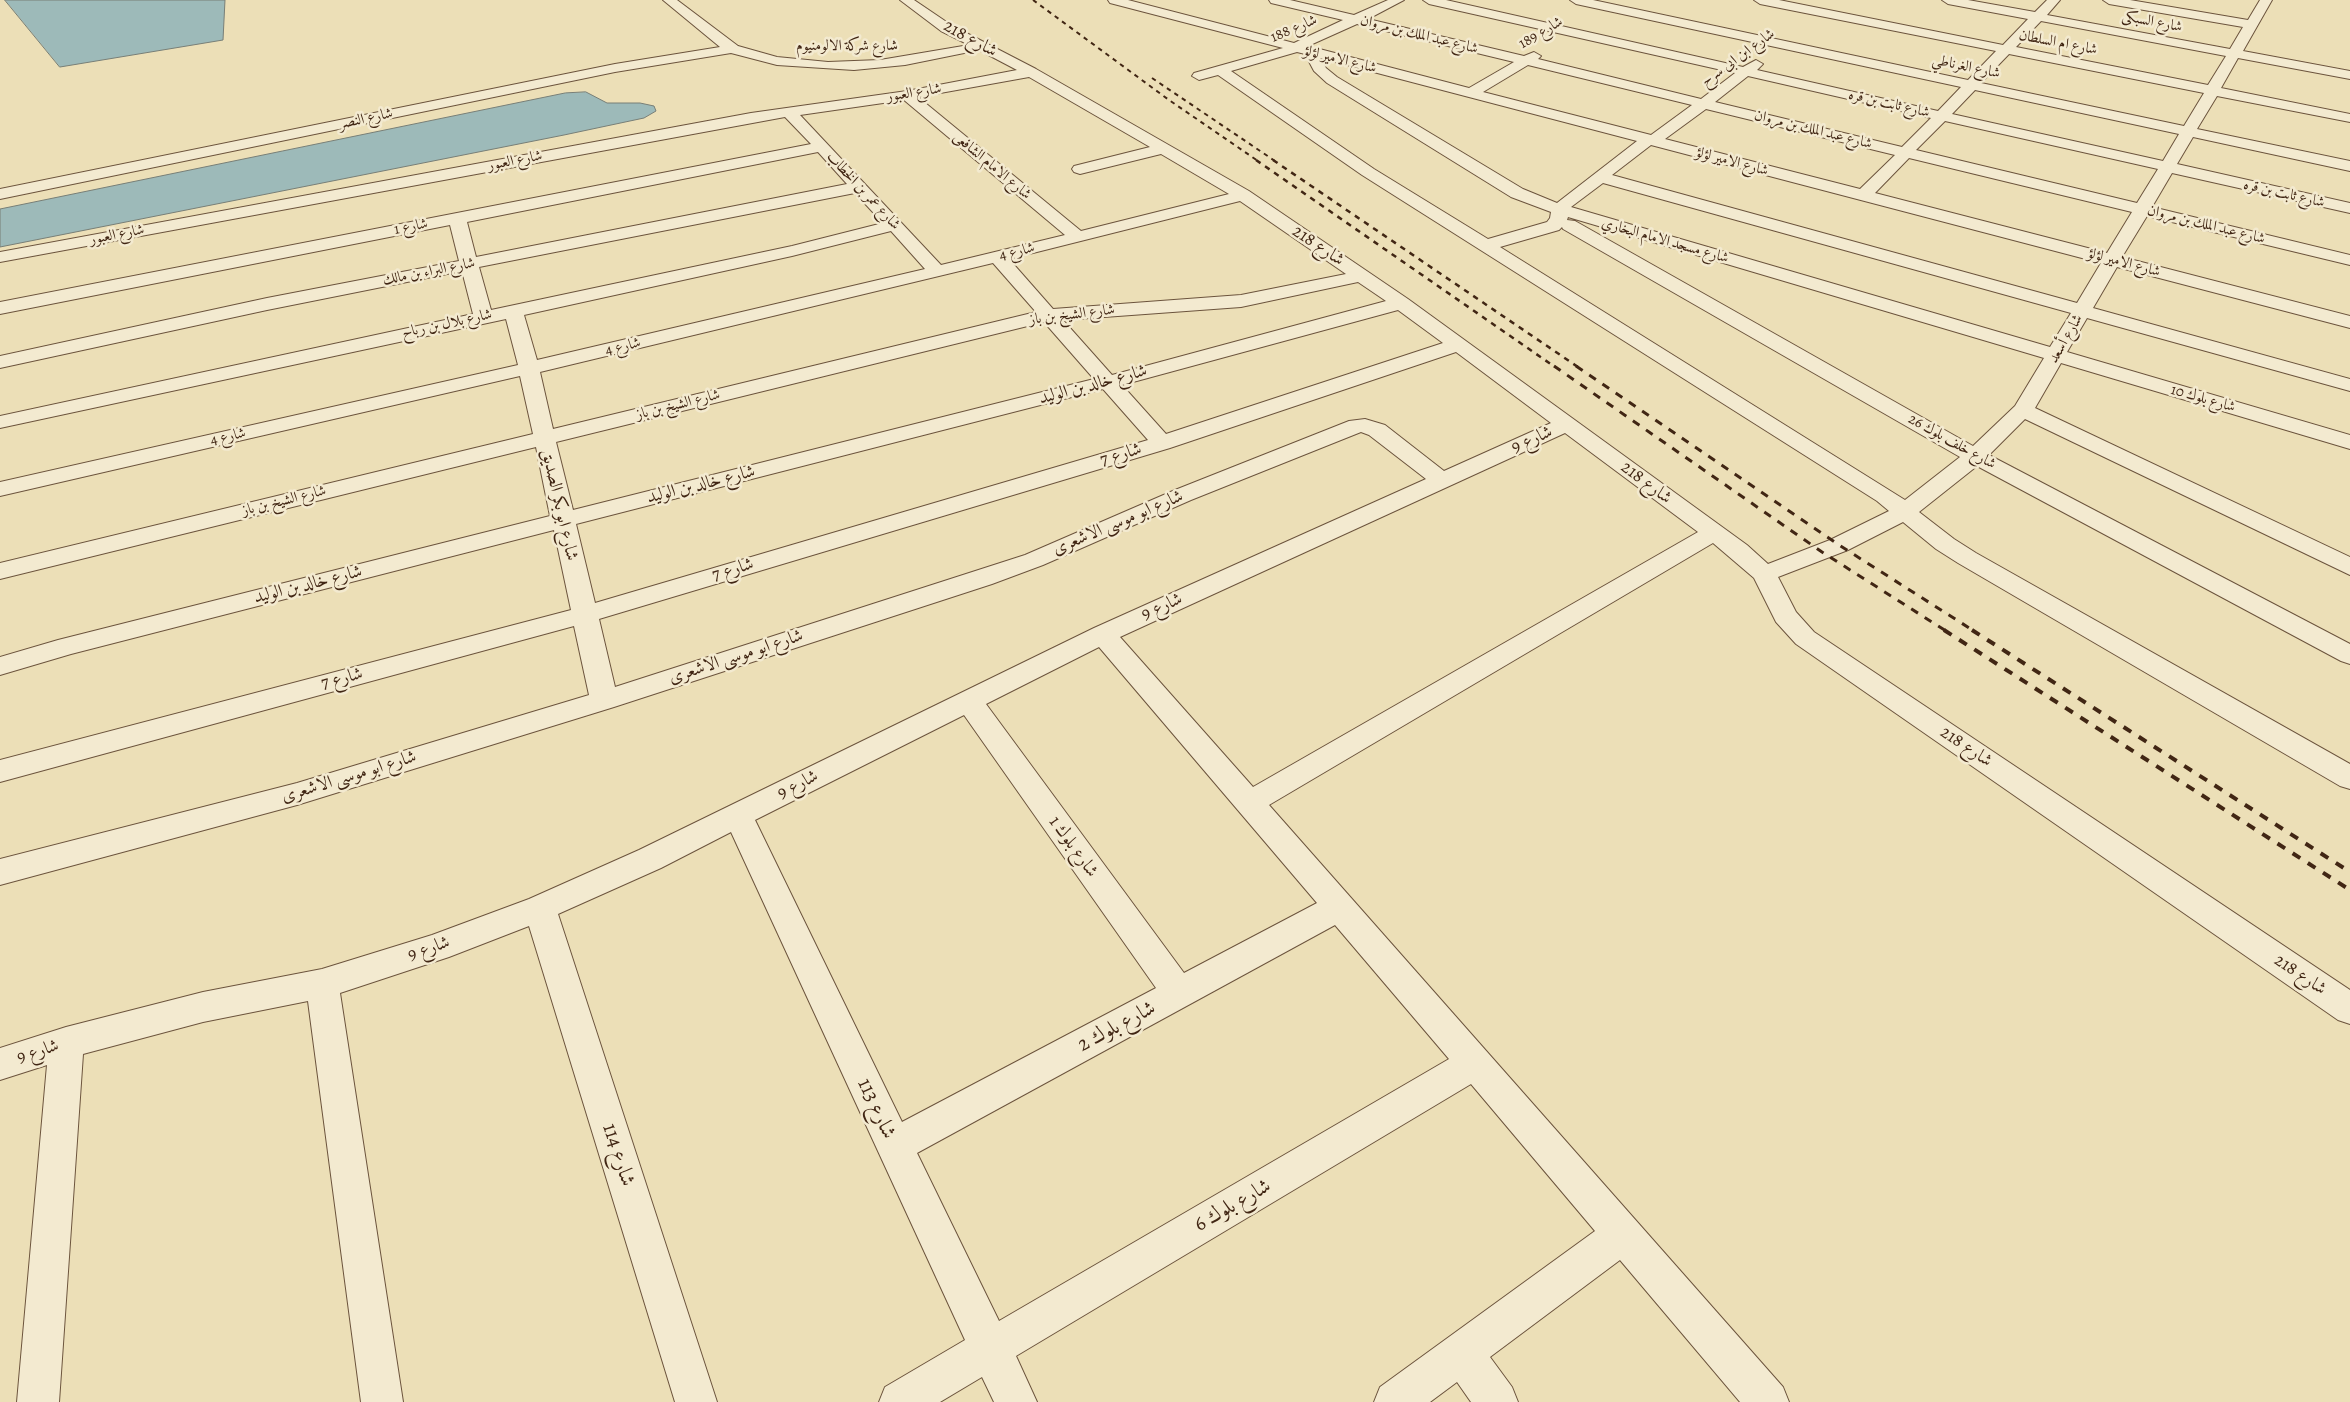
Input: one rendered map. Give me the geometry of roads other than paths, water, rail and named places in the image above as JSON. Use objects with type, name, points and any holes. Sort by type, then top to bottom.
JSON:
[{"type":"street","name":"شارع شركة الالومنيوم","points":[[669,0],[732,49],[784,62],[853,65],[919,60],[981,46]]},
{"type":"street","name":"شارع 218","points":[[906,0],[946,28],[1031,72],[1243,195],[1401,303],[1738,550],[1764,574],[1785,616],[1805,638],[2350,1009]]},
{"type":"street","name":"شارع الامير لؤلؤ","points":[[1114,0],[2350,322]]},
{"type":"street","points":[[1148,10],[1173,0]]},
{"type":"street","name":"شارع عبد الملك بن مروان","points":[[1276,0],[2350,260]]},
{"type":"street","name":"شارع 188","points":[[1398,0],[1294,48],[1268,58],[1209,73],[1488,245]]},
{"type":"street","name":"شارع ثابت بن قره","points":[[1429,0],[2350,208]]},
{"type":"street","name":"شارع الغرناطي","points":[[1576,0],[2350,166]]},
{"type":"street","name":"شارع 189","points":[[1471,93],[1628,0]]},
{"type":"street","name":"شارع ام السلطان","points":[[1760,0],[2350,118]]},
{"type":"street","points":[[1814,23],[1842,0]]},
{"type":"street","name":"شارع السبكى","points":[[1948,0],[2350,75]]},
{"type":"street","points":[[1864,196],[2054,0]]},
{"type":"street","points":[[2109,0],[2252,25]]},
{"type":"street","name":"شارع أسعد","points":[[1764,574],[1839,545],[1906,511],[1975,456],[2023,410],[2057,356],[2266,0]]},
{"type":"street","name":"شارع ابن ابى سرح","points":[[1488,245],[1552,226],[1559,215],[1600,178],[1802,32]]},
{"type":"street","name":"شارع النصر","points":[[0,194],[615,68],[732,49]]},
{"type":"street","name":"شارع مسجد الامام البخاري","points":[[1311,52],[1314,62],[1320,71],[1332,80],[1517,193],[1559,215],[2057,356]]},
{"type":"street","name":"شارع العبور","points":[[0,256],[789,112],[907,95],[1031,72]]},
{"type":"street","name":"شارع الامام الشافعى","points":[[907,95],[1078,237]]},
{"type":"street","name":"شارع عمر بن الخطاب","points":[[789,112],[937,271]]},
{"type":"street","name":"شارع 1","points":[[0,308],[821,147]]},
{"type":"street","points":[[1080,170],[1163,148]]},
{"type":"street","points":[[1600,178],[2350,385]]},
{"type":"street","name":"شارع البراء بن مالك","points":[[0,362],[267,304],[858,187]]},
{"type":"street","name":"شارع 4","points":[[0,489],[529,369],[997,257],[1243,195]]},
{"type":"street","name":"شارع خلف بلوك 26","points":[[1559,215],[1975,456],[2350,655]]},
{"type":"street","points":[[457,218],[483,316]]},
{"type":"street","name":"شارع بلال بن رباح","points":[[0,422],[483,316],[792,251],[894,225]]},
{"type":"street","points":[[1488,245],[1906,511],[1945,544],[1967,558],[2350,778]]},
{"type":"street","points":[[997,257],[1162,443]]},
{"type":"street","name":"شارع الشيخ بن باز","points":[[0,571],[1048,315],[1241,301],[1362,276]]},
{"type":"street","name":"شارع خالد بن الوليد","points":[[0,666],[77,644],[1108,382],[1401,303]]},
{"type":"street","name":"شارع ابو بكر الصديق","points":[[513,310],[529,369],[604,700]]},
{"type":"street","name":"شارع 7","points":[[0,771],[584,614],[1162,443],[1458,345]]},
{"type":"street","name":"شارع بلوك 10","points":[[2057,356],[2350,442]]},
{"type":"street","points":[[2023,410],[2350,567]]},
{"type":"street","name":"شارع 9","points":[[0,1064],[66,1043],[204,1007],[322,984],[436,947],[540,908],[650,859],[1104,634],[1568,424]]},
{"type":"street","name":"شارع ابو موسى الاشعرى","points":[[0,872],[298,794],[604,700],[1034,560],[1174,498],[1358,426],[1365,425],[1377,430],[1442,481]]},
{"type":"street","points":[[1249,803],[1714,533]]},
{"type":"street","points":[[1104,634],[1768,1402]]},
{"type":"street","name":"شارع بلوك 1","points":[[968,700],[1179,994]]},
{"type":"street","name":"شارع 113","points":[[738,815],[1016,1402]]},
{"type":"street","name":"شارع بلوك 2","points":[[894,1146],[1339,907]]},
{"type":"street","name":"شارع 114","points":[[540,908],[696,1402]]},
{"type":"street","points":[[322,984],[382,1402]]},
{"type":"street","points":[[38,1402],[66,1043]]},
{"type":"street","name":"شارع بلوك 6","points":[[900,1402],[1475,1063]]},
{"type":"street","points":[[1395,1402],[1623,1234]]},
{"type":"street","points":[[1462,1353],[1497,1402]]},
{"type":"water","points":[[5,0],[225,0],[223,40],[60,67]]},
{"type":"water","points":[[586,92],[607,103],[640,103],[654,106],[656,111],[644,118],[564,135],[0,247],[0,209],[565,93]]},
{"type":"railway","points":[[1033,0],[1169,100],[1258,161]]},
{"type":"railway","points":[[1152,78],[1275,161]]},
{"type":"railway","points":[[1256,160],[1555,367]]},
{"type":"railway","points":[[1273,160],[1578,367]]},
{"type":"railway","points":[[1554,366],[1822,552],[1946,631]]},
{"type":"railway","points":[[1576,366],[1839,545],[1974,631]]},
{"type":"railway","points":[[1944,630],[2350,890]]},
{"type":"railway","points":[[1972,630],[2350,872]]}]
